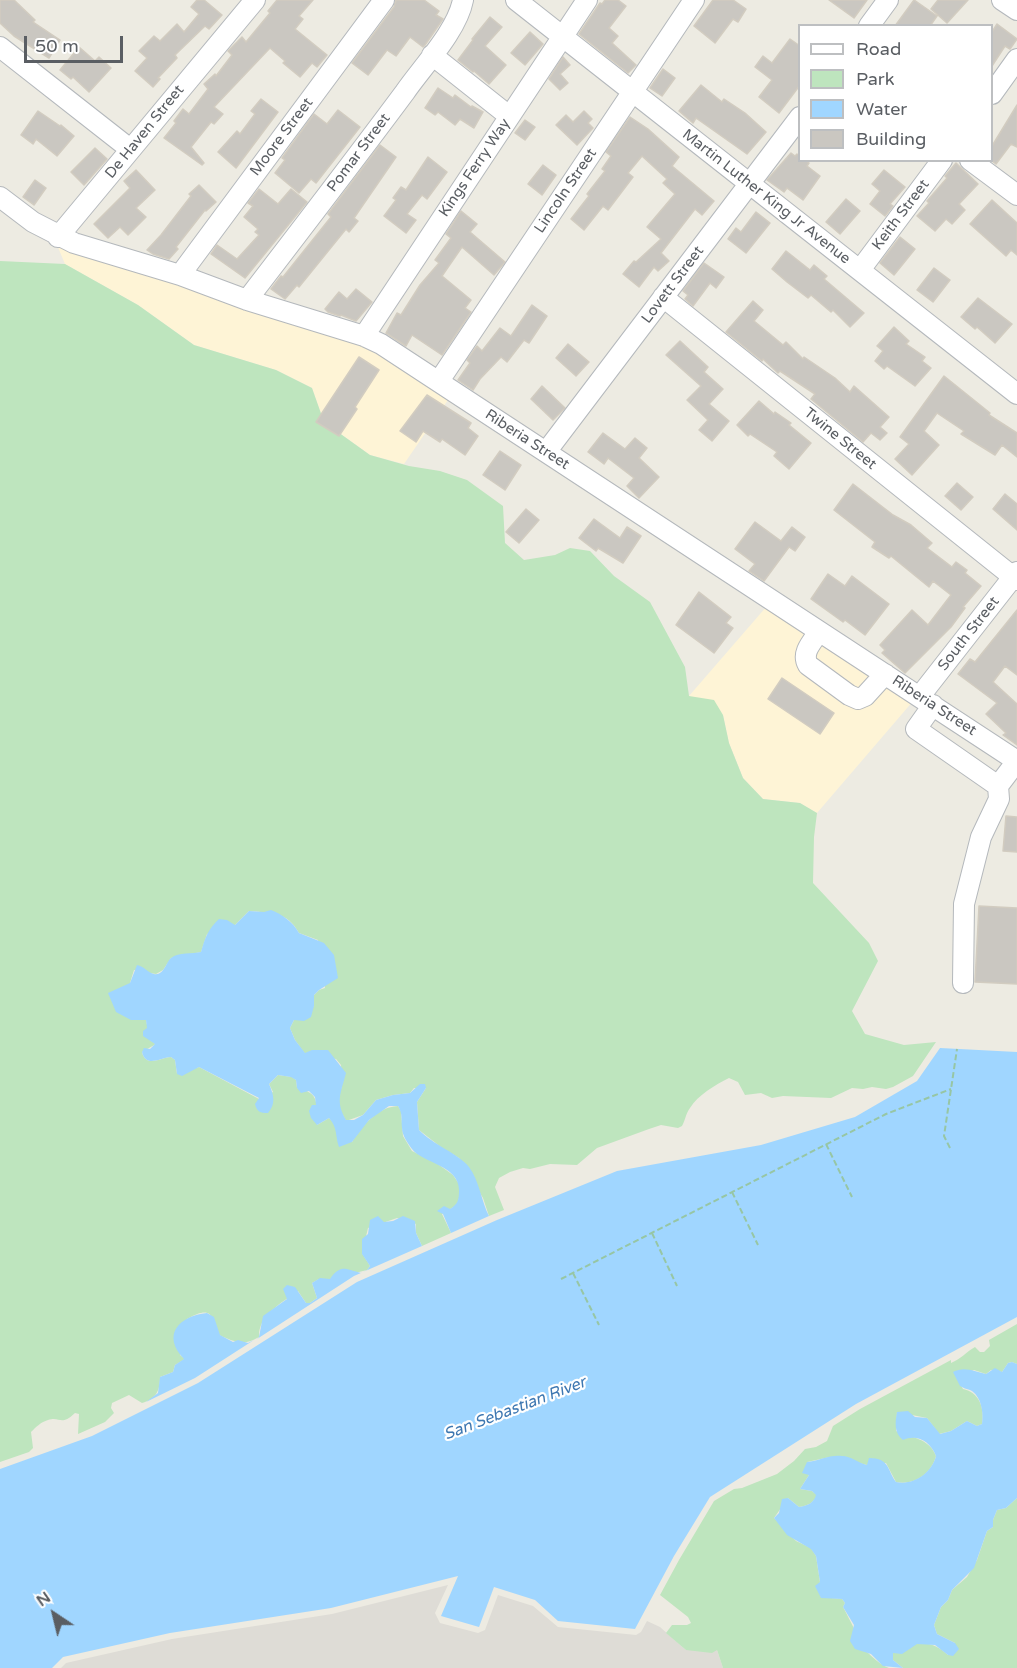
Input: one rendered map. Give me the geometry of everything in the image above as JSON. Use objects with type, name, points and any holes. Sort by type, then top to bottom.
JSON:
[{"type":"street","name":"Moore Street","points":[[180,274],[384,0]]},
{"type":"street","name":"Pomar Street","points":[[247,300],[432,55],[457,18],[463,0]]},
{"type":"street","name":"Martin Luther King Jr Avenue","points":[[516,0],[1017,394]]},
{"type":"street","name":"Kings Ferry Way","points":[[364,336],[587,0]]},
{"type":"street","name":"Lincoln Street","points":[[439,381],[694,0]]},
{"type":"street","points":[[870,24],[888,0]]},
{"type":"street","points":[[1002,0],[1017,10]]},
{"type":"street","name":"De Haven Street","points":[[58,237],[247,3]]},
{"type":"street","points":[[0,47],[130,149]]},
{"type":"street","points":[[432,55],[509,116]]},
{"type":"street","points":[[993,93],[1017,59]]},
{"type":"street","name":"Lovett Street","points":[[546,452],[798,120]]},
{"type":"street","name":"Keith Street","points":[[860,270],[941,162]]},
{"type":"street","points":[[973,162],[1017,195]]},
{"type":"street","name":"Riberia Street","points":[[0,197],[33,222],[58,237],[180,274],[247,300],[364,336],[381,344],[1017,761]]},
{"type":"street","name":"Twine Street","points":[[663,297],[1016,576]]},
{"type":"street","name":"South Street","points":[[998,786],[916,729],[927,701],[1016,576]]},
{"type":"street","points":[[819,632],[806,651],[804,659],[808,665],[849,695],[858,699],[865,696],[885,674]]},
{"type":"street","points":[[963,983],[964,904],[981,837],[999,799],[998,786],[1017,761]]},
{"type":"path","points":[[950,1148],[944,1136],[957,1049]]},
{"type":"path","points":[[561,1279],[886,1114],[951,1089]]},
{"type":"path","points":[[826,1144],[852,1197]]},
{"type":"path","points":[[732,1192],[758,1245]]},
{"type":"path","points":[[652,1233],[678,1286]]},
{"type":"path","points":[[573,1273],[599,1325]]},
{"type":"shaded area","points":[[57,245],[367,345],[450,397],[404,464],[370,455],[324,422],[312,388],[276,370],[194,345],[138,305],[65,264]]},
{"type":"shaded area","points":[[767,606],[914,700],[817,813],[800,803],[763,799],[743,778],[729,743],[723,715],[689,696]]},
{"type":"shaded area","points":[[448,1585],[435,1613],[440,1623],[478,1633],[485,1630],[498,1595],[533,1606],[558,1627],[636,1635],[641,1632],[647,1621],[660,1627],[686,1650],[717,1650],[723,1668],[61,1668],[66,1663],[172,1639],[332,1614]]},
{"type":"green space","points":[[0,261],[65,264],[138,305],[194,345],[276,370],[312,388],[324,422],[370,455],[409,466],[440,471],[467,480],[503,506],[505,543],[524,560],[555,555],[570,548],[590,551],[614,576],[650,602],[685,667],[689,696],[714,700],[723,715],[729,743],[743,778],[763,799],[800,803],[817,813],[813,883],[869,943],[878,961],[852,1011],[865,1034],[904,1045],[936,1042],[913,1076],[886,1089],[852,1088],[831,1098],[783,1096],[772,1098],[761,1093],[745,1095],[738,1082],[729,1078],[702,1095],[689,1110],[682,1126],[678,1128],[661,1125],[597,1148],[577,1165],[550,1164],[530,1169],[523,1168],[499,1178],[495,1187],[504,1210],[489,1216],[483,1198],[459,1158],[419,1130],[417,1102],[426,1088],[414,1088],[410,1093],[376,1100],[363,1115],[346,1121],[340,1110],[338,1098],[342,1086],[341,1065],[336,1059],[305,1054],[290,1028],[294,1020],[314,1006],[314,995],[325,988],[318,940],[299,933],[289,921],[278,914],[249,911],[235,925],[207,934],[201,952],[171,958],[163,970],[156,974],[134,970],[130,983],[131,1020],[146,1020],[150,1040],[156,1044],[142,1052],[144,1057],[154,1061],[171,1057],[175,1060],[177,1074],[199,1067],[259,1099],[273,1092],[269,1084],[278,1075],[292,1077],[296,1080],[297,1088],[314,1096],[317,1105],[317,1125],[329,1118],[352,1142],[365,1124],[377,1114],[390,1107],[398,1106],[401,1111],[403,1136],[412,1151],[435,1162],[453,1175],[459,1184],[457,1205],[442,1214],[451,1233],[422,1246],[416,1233],[416,1224],[397,1218],[368,1228],[362,1253],[370,1266],[367,1270],[331,1279],[319,1279],[312,1283],[317,1298],[310,1303],[306,1303],[298,1291],[272,1310],[263,1322],[259,1337],[254,1340],[235,1341],[219,1335],[213,1318],[207,1313],[187,1319],[180,1355],[185,1359],[175,1365],[173,1372],[160,1377],[158,1390],[154,1397],[142,1403],[129,1395],[112,1403],[111,1408],[114,1413],[105,1422],[78,1434],[79,1414],[75,1413],[63,1420],[45,1421],[31,1432],[33,1448],[29,1452],[0,1462]]},
{"type":"green space","points":[[1017,1324],[1017,1364],[1008,1363],[1002,1372],[991,1370],[986,1374],[974,1370],[956,1376],[963,1389],[973,1393],[980,1402],[983,1412],[982,1424],[977,1426],[967,1421],[951,1431],[939,1434],[927,1418],[897,1412],[896,1431],[929,1445],[936,1456],[931,1468],[921,1477],[909,1482],[896,1482],[886,1463],[867,1465],[849,1458],[830,1457],[807,1462],[809,1475],[800,1489],[812,1491],[817,1495],[816,1498],[810,1504],[799,1507],[788,1498],[774,1518],[796,1541],[811,1548],[816,1556],[820,1582],[818,1590],[821,1597],[842,1599],[845,1603],[843,1607],[866,1651],[889,1668],[723,1668],[717,1650],[712,1653],[686,1650],[666,1633],[672,1625],[691,1623],[688,1617],[660,1595],[714,1501],[734,1489],[777,1474],[805,1449],[816,1447],[827,1441],[833,1426],[860,1409],[951,1360],[951,1363],[955,1361],[975,1347],[980,1352],[984,1352],[990,1346],[989,1340]]},
{"type":"green space","points":[[1017,1498],[1017,1668],[903,1668],[893,1660],[893,1653],[904,1652],[916,1644],[933,1645],[948,1655],[955,1643],[937,1634],[934,1625],[941,1607],[948,1600],[952,1590],[967,1577],[977,1560],[987,1531],[993,1527],[997,1510],[1006,1508]]},
{"type":"water","points":[[271,910],[287,919],[299,933],[324,943],[334,955],[338,978],[314,995],[311,1017],[304,1021],[294,1020],[290,1028],[295,1040],[305,1053],[312,1050],[328,1050],[346,1073],[340,1102],[346,1120],[354,1120],[363,1115],[376,1100],[410,1093],[420,1084],[425,1084],[426,1088],[417,1102],[419,1130],[465,1162],[475,1178],[489,1216],[451,1233],[443,1214],[437,1211],[444,1206],[450,1209],[456,1203],[459,1193],[457,1182],[447,1170],[412,1149],[403,1134],[398,1106],[389,1106],[369,1120],[352,1142],[339,1147],[335,1129],[329,1118],[317,1125],[311,1118],[309,1111],[312,1105],[316,1105],[315,1097],[309,1091],[301,1093],[297,1088],[296,1080],[291,1077],[278,1075],[269,1084],[273,1103],[268,1113],[263,1113],[255,1104],[259,1098],[199,1067],[182,1076],[177,1074],[175,1060],[171,1057],[150,1061],[144,1057],[142,1052],[144,1048],[150,1049],[155,1044],[143,1036],[143,1031],[147,1028],[146,1020],[131,1020],[116,1012],[108,993],[130,983],[137,965],[157,974],[174,956],[201,952],[207,934],[219,919],[227,920],[235,925],[249,911]]},
{"type":"water","name":"San Sebastian River","points":[[940,1048],[1017,1052],[1017,1317],[856,1404],[710,1497],[674,1556],[635,1629],[558,1621],[535,1600],[494,1587],[479,1627],[441,1616],[458,1576],[331,1608],[170,1633],[63,1657],[52,1668],[0,1668],[0,1469],[92,1436],[198,1383],[357,1282],[497,1220],[617,1171],[761,1145],[855,1117],[917,1081]]},
{"type":"water","points":[[378,1216],[384,1222],[393,1221],[403,1216],[415,1221],[416,1233],[422,1246],[367,1270],[370,1266],[362,1254],[362,1239],[368,1234],[370,1220]]},
{"type":"water","points":[[341,1269],[361,1273],[257,1339],[263,1316],[287,1299],[283,1289],[287,1285],[295,1287],[306,1303],[310,1303],[317,1298],[312,1283],[320,1278],[330,1279]]},
{"type":"water","points":[[207,1313],[214,1317],[220,1335],[233,1342],[238,1340],[248,1343],[254,1340],[195,1378],[146,1402],[158,1393],[160,1377],[173,1372],[175,1365],[184,1359],[174,1342],[176,1328],[188,1318]]},
{"type":"water","points":[[1008,1363],[1017,1364],[1017,1498],[1006,1508],[997,1510],[993,1527],[987,1531],[974,1568],[952,1590],[948,1600],[941,1607],[934,1625],[937,1634],[955,1643],[959,1649],[953,1656],[935,1645],[917,1644],[902,1654],[893,1653],[893,1660],[903,1668],[883,1666],[871,1654],[855,1649],[850,1641],[854,1625],[843,1607],[845,1603],[842,1599],[821,1598],[815,1586],[820,1582],[816,1556],[811,1549],[787,1535],[774,1518],[779,1513],[782,1499],[788,1498],[799,1507],[812,1502],[816,1495],[812,1491],[800,1489],[809,1475],[802,1473],[807,1462],[833,1456],[848,1457],[867,1465],[869,1458],[881,1460],[896,1482],[916,1480],[931,1467],[936,1456],[930,1446],[922,1440],[908,1438],[903,1440],[900,1437],[896,1428],[897,1412],[908,1411],[915,1417],[927,1418],[940,1434],[951,1431],[967,1421],[977,1426],[982,1424],[983,1415],[977,1396],[974,1392],[960,1386],[953,1372],[965,1369],[986,1374],[995,1368],[1002,1372]]},
{"type":"building","points":[[0,0],[14,0],[35,20],[33,22],[60,40],[49,58],[14,36],[0,23]]},
{"type":"building","points":[[197,0],[204,0],[222,15],[209,29],[205,26],[175,55],[177,58],[158,78],[160,79],[153,87],[135,71],[147,58],[139,51],[154,36],[160,41],[177,24],[184,32],[199,14],[191,7]]},
{"type":"building","points":[[277,0],[313,0],[299,16],[303,19],[295,29],[327,55],[317,67],[312,63],[300,77],[270,48],[214,107],[223,114],[214,124],[211,122],[191,147],[204,163],[202,165],[164,138],[176,123],[174,121],[183,109],[189,114],[208,89],[204,84],[215,74],[216,76],[232,55],[228,51],[242,37],[246,42],[270,13],[268,11]]},
{"type":"building","points":[[396,0],[424,0],[439,11],[436,15],[443,19],[423,47],[410,37],[396,56],[387,50],[368,75],[352,63],[394,7]]},
{"type":"building","points":[[605,0],[618,0],[626,6],[609,28],[618,36],[612,43],[636,65],[628,73],[579,34],[600,3],[602,4]]},
{"type":"building","points":[[713,0],[733,0],[746,9],[738,22],[733,19],[715,43],[694,26]]},
{"type":"building","points":[[829,0],[867,0],[854,18]]},
{"type":"building","points":[[914,0],[937,16],[931,24],[896,24]]},
{"type":"building","points":[[938,0],[968,0],[947,23],[931,9]]},
{"type":"building","points":[[490,17],[502,27],[485,46],[506,65],[489,84],[458,60]]},
{"type":"building","points":[[997,24],[1017,39],[1010,49],[1005,46],[993,64],[993,30]]},
{"type":"building","points":[[530,32],[543,44],[525,65],[511,53]]},
{"type":"building","points":[[790,39],[798,45],[798,88],[779,113],[759,97],[772,80],[755,67],[763,56],[772,63]]},
{"type":"building","points":[[79,47],[95,61],[99,57],[111,68],[89,92],[73,77],[71,79],[60,70]]},
{"type":"building","points":[[563,57],[570,65],[560,74],[568,83],[560,90],[549,79]]},
{"type":"building","points":[[663,69],[675,78],[662,96],[650,88]]},
{"type":"building","points":[[701,85],[722,102],[724,99],[745,113],[766,132],[747,154],[696,118],[693,123],[679,111]]},
{"type":"building","points":[[438,88],[453,98],[455,95],[471,107],[483,112],[474,128],[460,119],[455,125],[438,112],[435,115],[425,108]]},
{"type":"building","points":[[261,99],[278,112],[236,168],[218,152],[237,131],[240,134],[255,114],[251,111]]},
{"type":"building","points":[[1017,105],[1017,147],[1011,144],[996,164],[993,162],[993,144]]},
{"type":"building","points":[[338,110],[360,127],[316,183],[311,179],[299,193],[275,173],[285,160],[282,158],[314,114],[327,124]]},
{"type":"building","points":[[38,111],[74,136],[57,156],[36,139],[33,144],[21,135]]},
{"type":"building","points":[[584,111],[592,119],[588,123],[593,128],[577,145],[556,125],[566,115],[573,122]]},
{"type":"building","points":[[630,117],[648,129],[679,157],[672,166],[714,201],[702,215],[695,209],[661,253],[669,261],[658,271],[654,267],[639,287],[623,274],[634,261],[636,262],[661,239],[647,227],[675,194],[663,183],[667,179],[642,156],[628,173],[633,177],[608,210],[603,206],[584,230],[571,219],[605,171],[602,169],[611,156],[606,152]]},
{"type":"building","points":[[525,120],[535,127],[525,140],[515,133]]},
{"type":"building","points":[[380,145],[396,157],[354,218],[358,221],[349,232],[346,229],[299,287],[297,285],[285,299],[271,289],[331,217],[328,214]]},
{"type":"building","points":[[95,148],[107,159],[84,185],[71,172]]},
{"type":"building","points":[[791,153],[795,156],[798,155],[798,162],[808,162],[807,166],[820,176],[803,200],[787,188],[784,192],[767,180]]},
{"type":"building","points":[[428,157],[447,172],[427,199],[422,195],[407,214],[416,220],[406,233],[384,216],[396,200],[393,198],[401,187],[406,190]]},
{"type":"building","points":[[956,163],[978,184],[959,204],[965,210],[952,224],[946,219],[935,231],[917,216],[929,203],[927,201],[947,178],[945,176]]},
{"type":"building","points":[[543,165],[556,175],[542,195],[528,184]]},
{"type":"building","points":[[136,170],[155,190],[136,208],[146,217],[128,235],[120,227],[108,238],[94,224],[130,188],[124,181]]},
{"type":"building","points":[[884,170],[905,187],[890,204],[893,206],[885,216],[870,204],[880,191],[872,184]]},
{"type":"building","points":[[35,180],[46,188],[34,205],[23,197]]},
{"type":"building","points":[[199,185],[216,202],[205,210],[169,259],[147,250],[191,196],[189,194]]},
{"type":"building","points":[[259,189],[278,204],[291,189],[307,202],[245,278],[211,254],[217,245],[237,259],[259,235],[255,232],[258,229],[244,217],[253,206],[248,203]]},
{"type":"building","points":[[846,199],[860,211],[840,234],[826,222]]},
{"type":"building","points":[[992,200],[1017,223],[1017,255],[1011,250],[1006,256],[970,224]]},
{"type":"building","points":[[461,211],[477,224],[470,232],[505,262],[494,275],[462,247],[442,276],[471,300],[465,308],[471,312],[442,355],[412,335],[406,346],[386,333],[397,313],[401,315],[420,285],[439,263],[435,260],[451,238],[446,234]]},
{"type":"building","points":[[756,212],[770,223],[746,253],[728,239],[736,228],[741,232]]},
{"type":"building","points":[[900,237],[915,249],[894,275],[880,263]]},
{"type":"building","points":[[786,251],[810,270],[814,265],[827,276],[824,279],[864,313],[850,327],[833,310],[831,312],[811,295],[808,298],[787,282],[772,269]]},
{"type":"building","points":[[704,263],[724,277],[716,288],[710,283],[693,306],[685,299],[688,295],[683,291]]},
{"type":"building","points":[[934,268],[950,280],[933,302],[917,290]]},
{"type":"building","points":[[356,289],[372,302],[356,321],[325,309],[339,292],[347,299]]},
{"type":"building","points":[[978,298],[1012,324],[995,343],[961,317]]},
{"type":"building","points":[[753,301],[763,310],[754,321],[783,345],[786,342],[803,359],[804,357],[835,378],[850,392],[854,386],[889,417],[880,427],[887,433],[880,440],[871,433],[863,442],[811,399],[815,394],[780,371],[778,373],[726,332]]},
{"type":"building","points":[[532,305],[547,316],[529,343],[524,340],[507,362],[501,357],[473,390],[458,380],[470,363],[467,360],[477,346],[482,351],[500,328],[511,336]]},
{"type":"building","points":[[894,327],[909,341],[906,344],[925,357],[922,361],[931,368],[915,386],[887,366],[884,369],[875,361],[883,351],[877,346]]},
{"type":"building","points":[[680,341],[708,367],[704,372],[723,389],[709,404],[729,421],[712,441],[699,430],[708,420],[687,400],[701,386],[666,355]]},
{"type":"building","points":[[568,344],[589,362],[576,376],[556,358]]},
{"type":"building","points":[[359,357],[379,370],[339,436],[316,422]]},
{"type":"building","points":[[944,376],[990,413],[989,415],[1017,433],[1017,457],[1002,445],[995,455],[961,434],[964,431],[937,413],[924,431],[939,445],[912,475],[895,459],[909,444],[900,437]]},
{"type":"building","points":[[542,386],[565,408],[553,420],[531,399]]},
{"type":"building","points":[[427,395],[471,423],[468,428],[478,436],[465,455],[442,439],[440,442],[423,431],[416,442],[400,431]]},
{"type":"building","points":[[759,401],[774,414],[775,412],[791,423],[789,425],[811,443],[789,469],[774,456],[777,452],[750,434],[748,436],[737,425]]},
{"type":"building","points":[[603,433],[625,449],[635,438],[647,448],[639,458],[659,477],[639,498],[627,486],[634,478],[608,458],[604,464],[588,452]]},
{"type":"building","points":[[500,451],[521,465],[505,490],[483,475]]},
{"type":"building","points":[[957,483],[973,497],[961,510],[945,496]]},
{"type":"building","points":[[853,484],[893,515],[911,525],[932,543],[927,548],[952,567],[956,562],[967,570],[965,573],[981,586],[963,607],[965,608],[951,627],[905,673],[882,653],[885,650],[880,645],[912,610],[928,625],[951,595],[933,581],[929,587],[891,556],[889,558],[872,547],[875,542],[834,510]]},
{"type":"building","points":[[1005,494],[1017,504],[1017,530],[993,509]]},
{"type":"building","points":[[526,509],[539,520],[519,543],[506,532]]},
{"type":"building","points":[[594,519],[620,538],[627,527],[641,536],[623,563],[598,548],[596,551],[579,538]]},
{"type":"building","points":[[755,522],[781,541],[792,527],[805,537],[795,551],[789,547],[764,581],[749,571],[755,564],[735,549]]},
{"type":"building","points":[[828,574],[845,586],[852,576],[889,604],[865,635],[811,599]]},
{"type":"building","points":[[699,592],[731,617],[726,623],[733,628],[714,653],[676,625]]},
{"type":"building","points":[[1017,610],[1017,675],[1005,666],[993,682],[1017,704],[1017,745],[1003,735],[1006,733],[986,714],[997,703],[958,674],[970,659],[975,662]]},
{"type":"building","points":[[782,678],[834,713],[820,734],[768,699]]},
{"type":"building","points":[[1006,816],[1017,817],[1017,852],[1003,851]]},
{"type":"building","points":[[979,906],[1017,908],[1017,984],[975,982]]}]
